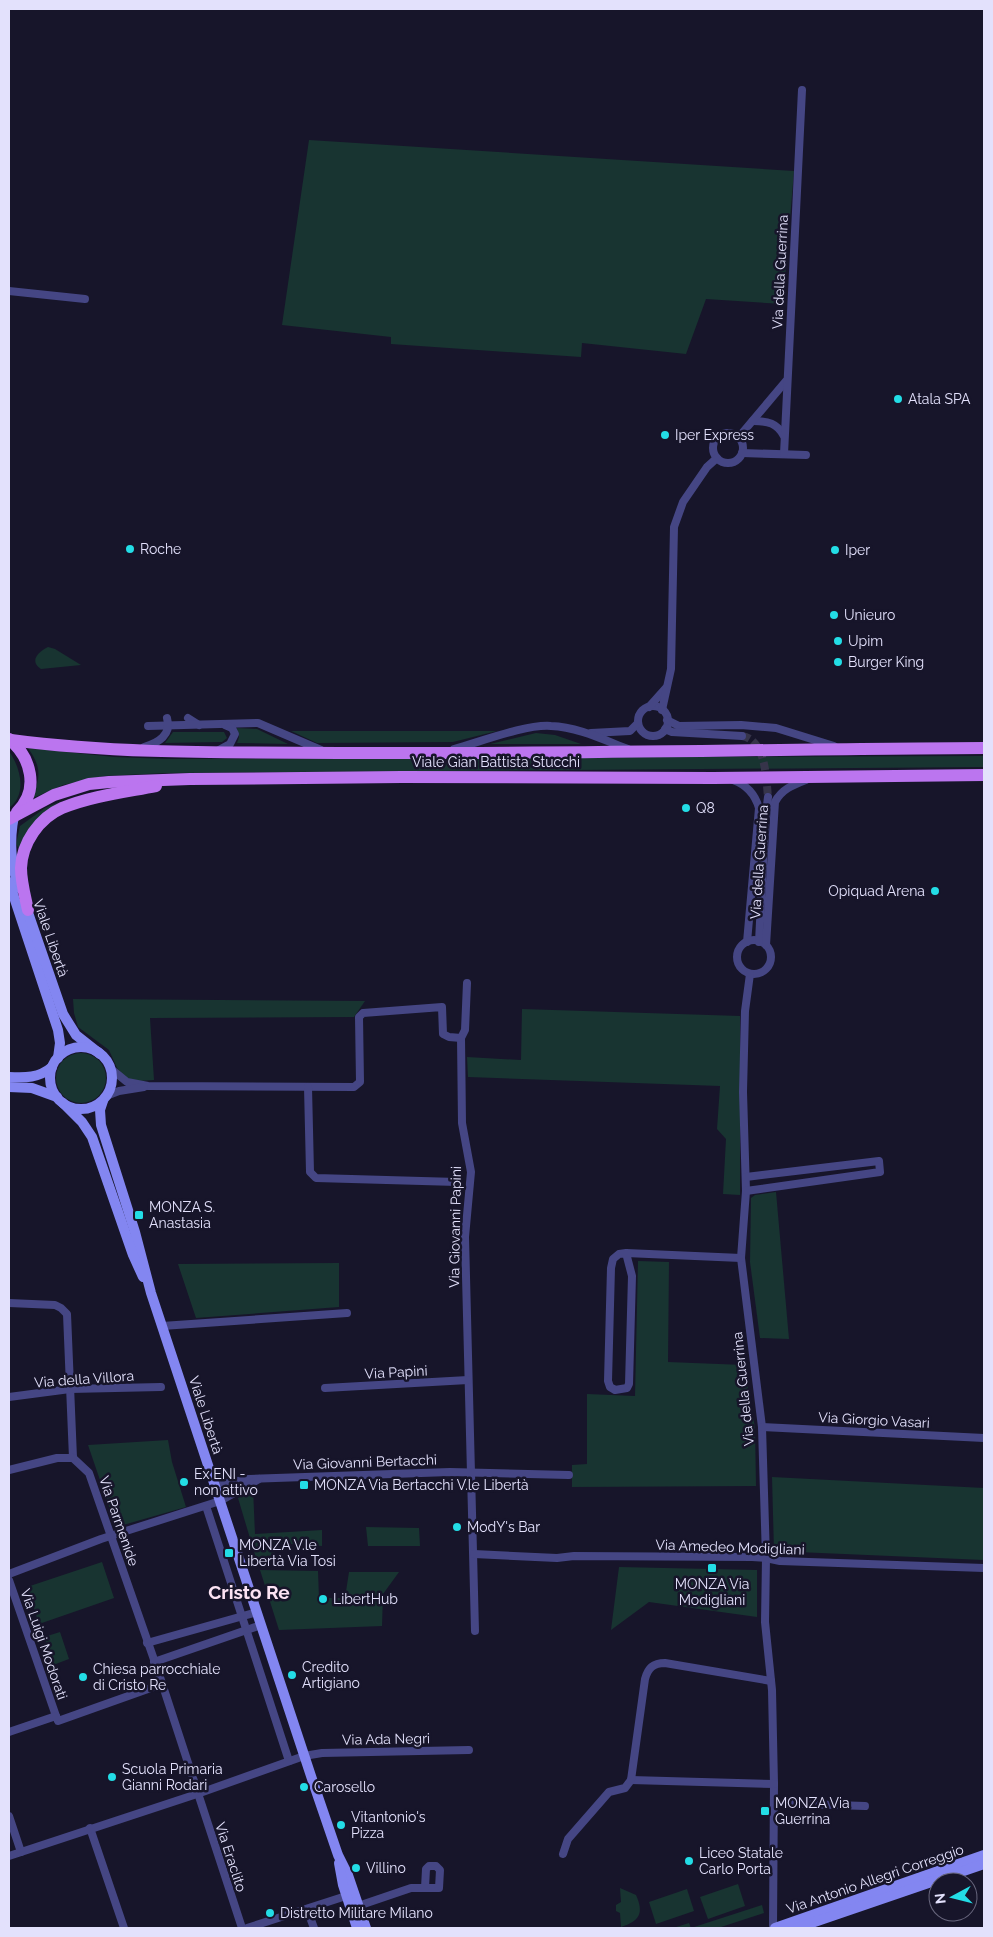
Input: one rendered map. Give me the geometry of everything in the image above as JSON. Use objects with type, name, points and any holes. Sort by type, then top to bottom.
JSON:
[{"type":"main road","name":"Viale Gian Battista Stucchi","points":[[10,739],[132,750],[215,752],[635,752],[984,748]]},
{"type":"main road","name":"Viale Gian Battista Stucchi","points":[[10,739],[25,758],[31,775],[30,792],[26,801],[11,817]]},
{"type":"main road","name":"Viale Gian Battista Stucchi","points":[[11,817],[54,795],[89,784],[190,779],[984,775]]},
{"type":"main road","points":[[28,910],[21,876],[22,856],[31,835],[48,816],[61,808],[94,799],[190,779]]},
{"type":"main road","name":"Viale Libertà","points":[[11,817],[10,856],[17,882],[63,1014],[76,1035],[100,1054]]},
{"type":"main road","name":"Viale Libertà","points":[[9,882],[58,1030],[60,1043],[58,1058]]},
{"type":"main road","points":[[9,1077],[32,1077],[45,1073],[67,1051],[77,1048],[89,1048],[100,1054],[110,1068],[112,1083],[104,1098],[93,1107],[84,1109],[73,1108],[32,1088],[9,1087]]},
{"type":"main road","points":[[52,1067],[51,1083],[60,1100]]},
{"type":"main road","name":"Viale Libertà","points":[[104,1098],[100,1114],[101,1125],[135,1232],[151,1293],[304,1756],[338,1855],[348,1875],[366,1928]]},
{"type":"main road","name":"Viale Libertà","points":[[60,1100],[82,1122],[92,1137],[133,1256],[151,1293]]},
{"type":"main road","name":"Viale Libertà","points":[[338,1855],[346,1896],[357,1928]]},
{"type":"main road","name":"Via Antonio Allegri Correggio","points":[[774,1928],[984,1855]]},
{"type":"main road","name":"Via Antonio Allegri Correggio","points":[[797,1928],[984,1864]]},
{"type":"street","name":"Via della Guerrina","points":[[784,454],[786,381],[802,90]]},
{"type":"street","points":[[9,291],[85,299]]},
{"type":"street","points":[[738,438],[786,381]]},
{"type":"street","points":[[753,421],[773,423],[780,428],[784,436]]},
{"type":"street","points":[[730,434],[741,442],[742,453],[733,462],[724,463],[716,458],[713,448],[718,437],[730,434]]},
{"type":"street","points":[[742,453],[806,455]]},
{"type":"street","points":[[716,458],[707,467],[683,502],[674,527],[671,669],[662,710],[667,720],[679,726],[741,725],[776,728],[846,749]]},
{"type":"street","points":[[588,733],[630,731],[638,724],[640,714],[666,688]]},
{"type":"street","points":[[649,707],[656,707],[662,710]]},
{"type":"street","points":[[188,718],[199,725]]},
{"type":"street","points":[[638,724],[647,735],[657,735],[665,729],[667,720]]},
{"type":"street","points":[[132,750],[154,745],[162,740],[167,733],[167,722]]},
{"type":"street","points":[[148,726],[167,722],[199,725],[258,723],[326,752]]},
{"type":"street","points":[[215,752],[224,748],[234,739],[235,734],[232,728],[223,724]]},
{"type":"street","points":[[442,753],[537,726],[552,726],[588,733],[635,752]]},
{"type":"street","points":[[665,729],[672,732],[742,736]]},
{"type":"street","name":"Via della Guerrina","points":[[724,777],[740,782],[749,788],[756,797],[760,808],[747,942]]},
{"type":"street","name":"Via della Guerrina","points":[[762,944],[775,802],[779,795],[794,785],[817,777]]},
{"type":"street","name":"Via della Guerrina","points":[[762,944],[765,820],[768,797]]},
{"type":"street","points":[[747,942],[762,944],[770,954],[769,964],[761,972],[750,974],[740,967],[737,956],[738,950],[747,942]]},
{"type":"street","name":"Via della Guerrina","points":[[750,974],[745,1011],[743,1092],[746,1191],[741,1258],[762,1427],[766,1558],[765,1622],[771,1681],[774,1784],[774,1928]]},
{"type":"street","name":"Via Giovanni Papini","points":[[467,983],[465,1030],[461,1038],[462,1123],[470,1172],[465,1237],[471,1473]]},
{"type":"street","points":[[104,1098],[119,1091],[148,1086],[354,1087],[360,1082],[359,1017],[363,1013],[442,1007],[443,1034],[448,1037],[461,1038]]},
{"type":"street","points":[[110,1068],[128,1082],[148,1086]]},
{"type":"street","points":[[308,1087],[308,1159],[310,1172],[316,1178],[457,1182]]},
{"type":"street","points":[[746,1177],[879,1161],[880,1172],[746,1191]]},
{"type":"street","points":[[626,1253],[632,1276],[629,1384],[628,1388],[615,1390],[610,1387],[608,1381],[611,1268],[613,1258],[619,1254],[626,1253],[741,1258]]},
{"type":"street","points":[[9,1303],[55,1305],[67,1314],[73,1458],[57,1458],[9,1470]]},
{"type":"street","points":[[162,1326],[347,1313]]},
{"type":"street","name":"Via Papini","points":[[325,1388],[468,1380]]},
{"type":"street","name":"Via della Villora","points":[[9,1397],[70,1389],[161,1387]]},
{"type":"street","name":"Via Giorgio Vasari","points":[[762,1427],[984,1438]]},
{"type":"street","name":"Via Parmenide","points":[[73,1458],[89,1473],[148,1642],[197,1794]]},
{"type":"street","name":"Via Giovanni Bertacchi","points":[[215,1485],[240,1480],[450,1472],[569,1475]]},
{"type":"street","points":[[471,1473],[475,1631]]},
{"type":"street","name":"Via Giovanni Bertacchi","points":[[9,1574],[111,1536],[220,1501],[259,1479]]},
{"type":"street","points":[[206,1506],[289,1761]]},
{"type":"street","name":"Via Amedeo Modigliani","points":[[474,1554],[557,1558],[574,1556],[766,1558],[780,1561],[984,1568]]},
{"type":"street","name":"Via Luigi Modorati","points":[[9,1580],[56,1716]]},
{"type":"street","points":[[148,1642],[257,1612]]},
{"type":"street","points":[[154,1662],[262,1625]]},
{"type":"street","points":[[563,1854],[568,1839],[609,1792],[625,1788],[631,1780],[645,1679],[650,1667],[657,1663],[665,1663],[771,1681]]},
{"type":"street","points":[[9,1732],[56,1716],[58,1721],[162,1684]]},
{"type":"street","name":"Via Ada Negri","points":[[9,1856],[197,1794],[304,1756],[322,1753],[469,1750]]},
{"type":"street","points":[[631,1780],[774,1784]]},
{"type":"street","name":"Via Eraclito","points":[[197,1794],[242,1928]]},
{"type":"street","points":[[774,1803],[866,1806]]},
{"type":"street","points":[[9,1816],[21,1852]]},
{"type":"street","points":[[90,1828],[124,1928]]},
{"type":"street","points":[[358,1906],[411,1888],[425,1888]]},
{"type":"street","points":[[247,1928],[346,1896]]},
{"type":"street","points":[[307,1909],[314,1928]]},
{"type":"street","points":[[277,1919],[280,1928]]},
{"type":"green space","points":[[309,140],[794,171],[783,304],[706,299],[686,354],[582,343],[581,357],[391,344],[391,337],[282,325]]},
{"type":"green space","points":[[48,647],[55,649],[81,665],[41,669],[37,666],[35,660],[41,651]]},
{"type":"green space","points":[[237,728],[257,729],[288,744],[237,743],[239,737]]},
{"type":"green space","points":[[291,731],[497,731],[453,742],[317,743]]},
{"type":"green space","points":[[173,732],[224,732],[227,738],[222,742],[165,743]]},
{"type":"green space","points":[[536,733],[555,735],[581,744],[490,744]]},
{"type":"green space","points":[[28,748],[114,757],[167,759],[984,756],[984,767],[166,773],[104,776],[63,785],[33,798],[38,778],[38,767]]},
{"type":"green space","points":[[9,751],[19,772],[20,788],[19,795],[9,808]]},
{"type":"green space","points":[[61,801],[36,821],[19,849],[16,844],[20,826],[45,808]]},
{"type":"green space","points":[[73,999],[365,1001],[354,1017],[150,1018],[154,1080],[139,1081],[126,1078],[117,1068],[109,1050],[78,1027]]},
{"type":"green space","points":[[522,1009],[740,1016],[740,1195],[723,1194],[726,1139],[717,1129],[720,1086],[468,1077],[467,1057],[521,1060]]},
{"type":"green space","points":[[81,1053],[95,1057],[102,1064],[106,1078],[102,1092],[95,1099],[81,1103],[67,1099],[60,1092],[56,1078],[60,1064],[67,1057]]},
{"type":"green space","points":[[776,1192],[789,1339],[760,1338],[750,1262],[751,1198],[755,1195]]},
{"type":"green space","points":[[638,1261],[669,1262],[668,1362],[744,1365],[755,1428],[756,1486],[572,1487],[572,1465],[587,1464],[587,1394],[635,1396]]},
{"type":"green space","points":[[339,1263],[339,1307],[196,1318],[178,1264]]},
{"type":"green space","points":[[168,1440],[172,1462],[186,1507],[116,1527],[88,1445]]},
{"type":"green space","points":[[772,1477],[984,1488],[984,1560],[774,1551]]},
{"type":"green space","points":[[253,1488],[255,1534],[322,1530],[322,1546],[275,1543],[274,1566],[258,1565],[238,1498]]},
{"type":"green space","points":[[366,1527],[419,1528],[420,1546],[368,1546]]},
{"type":"green space","points":[[102,1562],[114,1598],[39,1624],[27,1587]]},
{"type":"green space","points":[[619,1567],[757,1570],[757,1617],[649,1602],[611,1630]]},
{"type":"green space","points":[[260,1570],[318,1571],[319,1598],[345,1598],[349,1572],[399,1572],[383,1594],[382,1626],[279,1630]]},
{"type":"green space","points":[[60,1632],[69,1659],[53,1665],[44,1637]]},
{"type":"green space","points":[[738,1884],[745,1906],[708,1919],[700,1897]]},
{"type":"green space","points":[[620,1888],[636,1895],[640,1907],[639,1916],[621,1927],[620,1913],[616,1911],[616,1905],[621,1902]]},
{"type":"green space","points":[[687,1889],[694,1911],[656,1924],[649,1902]]},
{"type":"green space","points":[[762,1905],[764,1913],[718,1928],[691,1928]]},
{"type":"green space","points":[[689,1923],[691,1928],[673,1928]]},
{"type":"tunnel","points":[[742,736],[750,739],[760,752],[765,770],[768,797]]},
{"type":"place","name":"Atala SPA","points":[[898,399]]},
{"type":"place","name":"Iper Express","points":[[665,435]]},
{"type":"place","name":"Roche","points":[[130,549]]},
{"type":"place","name":"Iper","points":[[835,550]]},
{"type":"place","name":"Unieuro","points":[[834,615]]},
{"type":"place","name":"Upim","points":[[838,641]]},
{"type":"place","name":"Burger King","points":[[838,662]]},
{"type":"place","name":"Q8","points":[[686,808]]},
{"type":"place","name":"Opiquad Arena","points":[[935,891]]},
{"type":"place","name":"MONZA S. Anastasia","points":[[139,1215]]},
{"type":"place","name":"Ex ENI - non attivo","points":[[184,1482]]},
{"type":"place","name":"MONZA Via Bertacchi V.le Libertà","points":[[304,1485]]},
{"type":"place","name":"ModY's Bar","points":[[457,1527]]},
{"type":"place","name":"MONZA V.le Libertà Via Tosi","points":[[229,1553]]},
{"type":"place","name":"MONZA Via Modigliani","points":[[712,1568]]},
{"type":"place","name":"LibertHub","points":[[323,1599]]},
{"type":"place","name":"Credito Artigiano","points":[[292,1675]]},
{"type":"place","name":"Chiesa parrocchiale di Cristo Re","points":[[83,1677]]},
{"type":"place","name":"Scuola Primaria Gianni Rodari","points":[[112,1777]]},
{"type":"place","name":"Carosello","points":[[304,1787]]},
{"type":"place","name":"MONZA Via Guerrina","points":[[765,1811]]},
{"type":"place","name":"Vitantonio's Pizza","points":[[341,1825]]},
{"type":"place","name":"Liceo Statale Carlo Porta","points":[[689,1861]]},
{"type":"place","name":"Villino","points":[[356,1868]]},
{"type":"place","name":"Distretto Militare Milano","points":[[270,1913]]},
{"type":"district","name":"Cristo Re","points":[[249,1592]]}]
